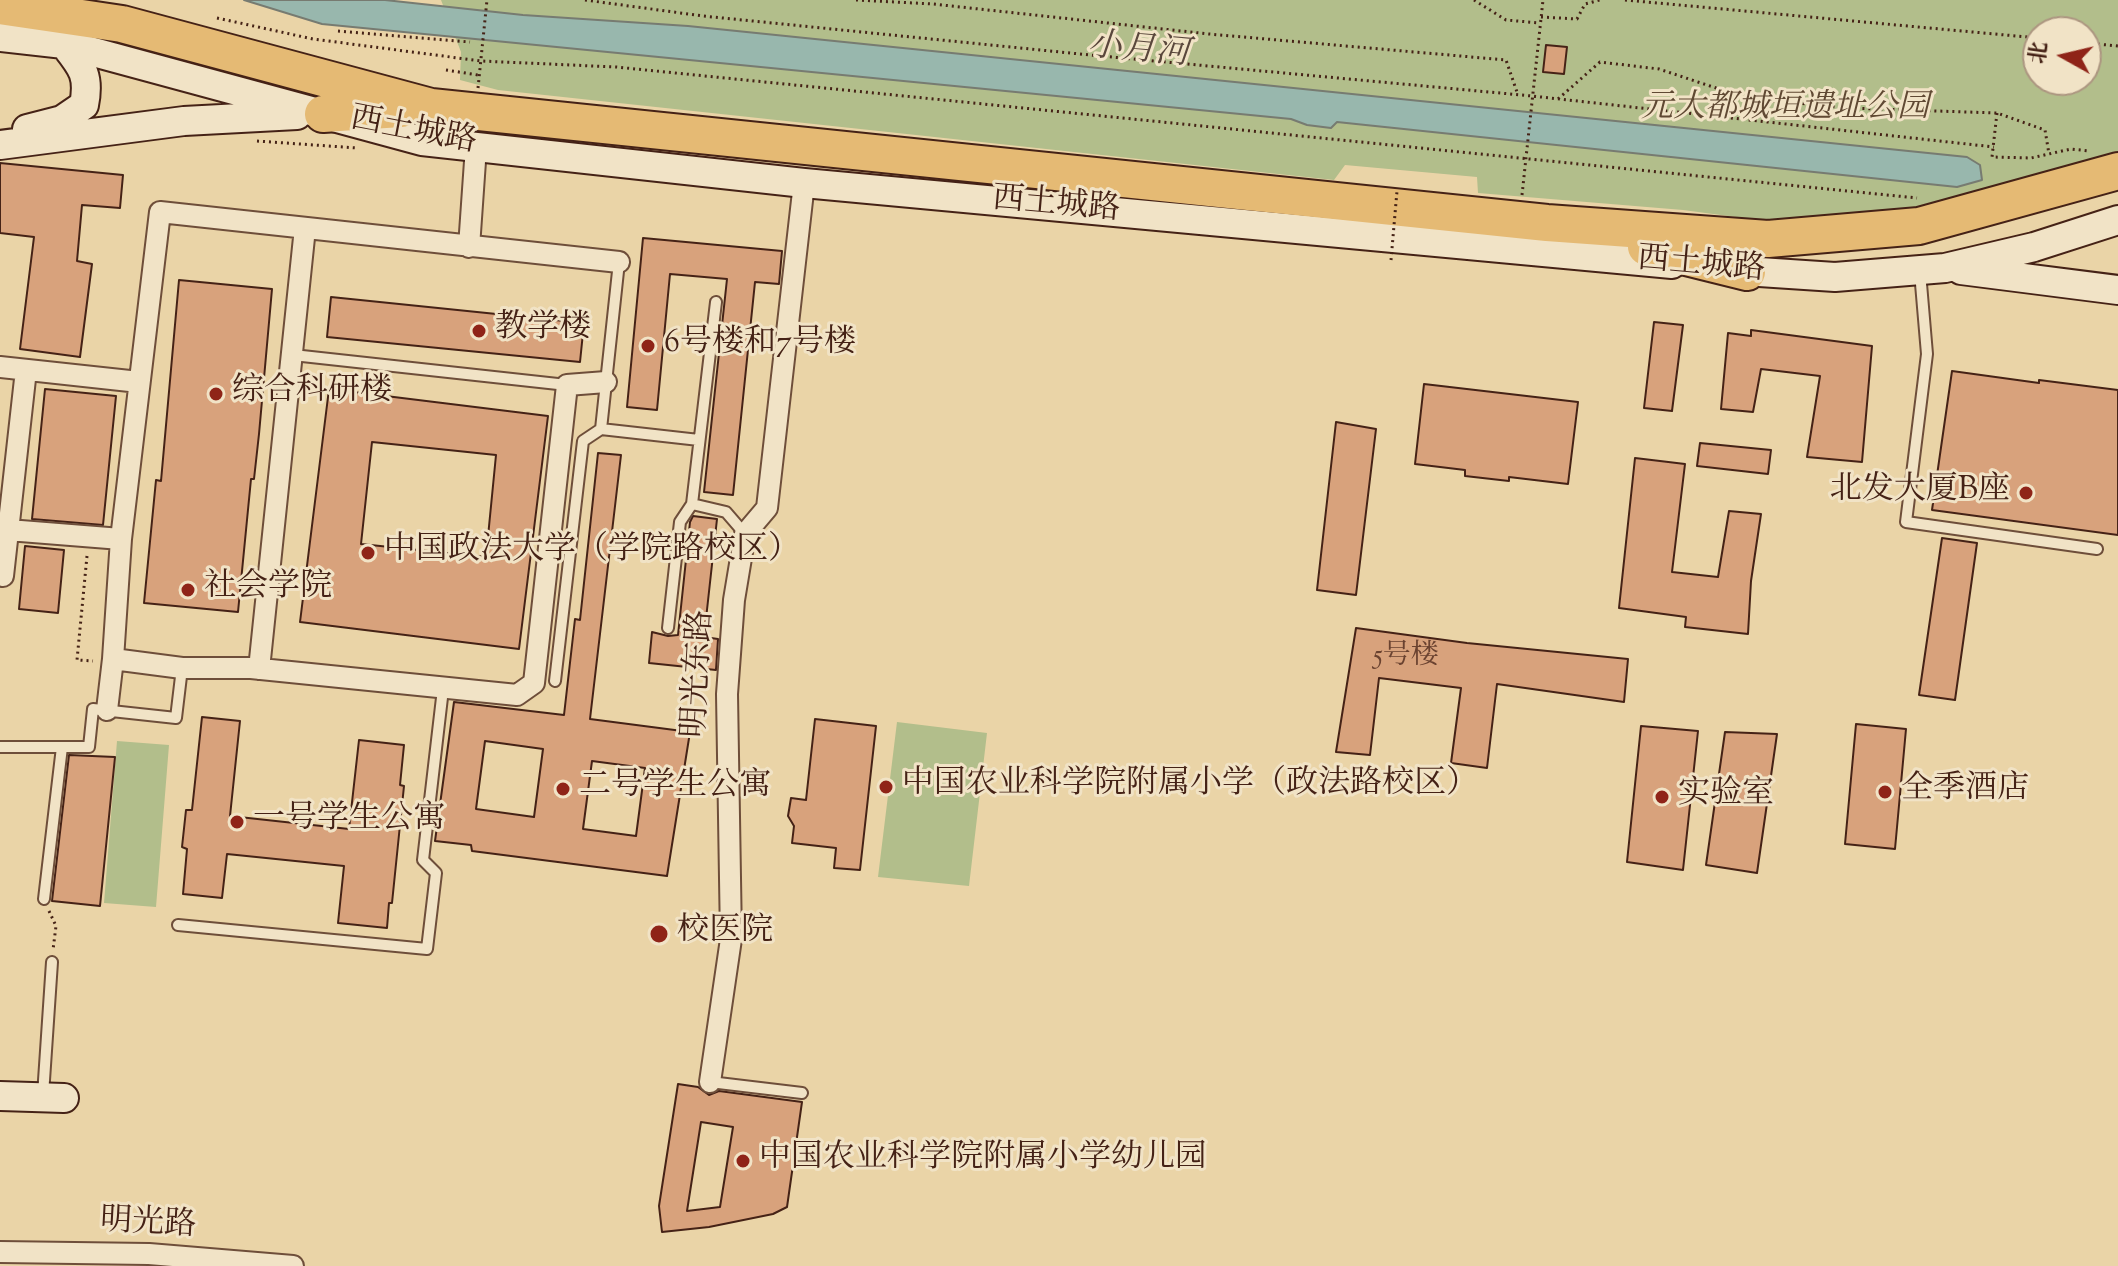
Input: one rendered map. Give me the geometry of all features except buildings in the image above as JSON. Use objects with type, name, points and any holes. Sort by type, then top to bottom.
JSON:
[{"type":"highway","points":[[0,6],[122,24],[426,124]]},
{"type":"highway","points":[[37,10],[64,44]]},
{"type":"highway","points":[[323,114],[1547,223],[1768,239],[1922,212],[2109,162]]},
{"type":"highway","points":[[1547,223],[1747,272]]},
{"type":"street","name":"西土城路","points":[[0,37],[64,44],[323,114]]},
{"type":"street","points":[[0,131],[41,127],[62,120],[84,105],[88,86],[83,67],[64,44]]},
{"type":"street","points":[[0,145],[184,121],[323,114]]},
{"type":"street","name":"西土城路","points":[[184,121],[426,124],[476,147],[804,183],[1747,272],[1835,277],[1932,269],[2034,247],[2118,220]]},
{"type":"street","points":[[469,247],[476,147]]},
{"type":"street","name":"明光东路","points":[[710,1082],[731,939],[727,694],[734,600],[745,534],[767,508],[804,183]]},
{"type":"street","points":[[107,710],[121,539],[160,212],[619,262]]},
{"type":"street","points":[[259,669],[305,228]]},
{"type":"street","points":[[1932,269],[2118,290]]},
{"type":"street","points":[[0,367],[139,382]]},
{"type":"street","points":[[3,576],[26,370]]},
{"type":"street","points":[[113,661],[182,668],[259,669],[517,695],[534,683],[567,385],[606,382]]},
{"type":"street","points":[[8,530],[121,539]]},
{"type":"street","points":[[0,1096],[53,1097]]},
{"type":"street","name":"明光路","points":[[0,1252],[149,1254],[293,1266]]},
{"type":"lane","points":[[601,429],[619,262]]},
{"type":"lane","points":[[1932,269],[1927,354],[1906,522],[2097,549]]},
{"type":"lane","points":[[668,628],[680,522],[692,504],[716,302]]},
{"type":"lane","points":[[293,355],[567,385]]},
{"type":"lane","points":[[555,681],[583,441],[601,429],[699,440]]},
{"type":"lane","points":[[692,504],[726,512],[745,534]]},
{"type":"lane","points":[[0,747],[89,747],[93,709],[176,718],[182,668]]},
{"type":"lane","points":[[178,925],[427,949],[436,873],[423,860],[443,689]]},
{"type":"lane","points":[[44,899],[62,747]]},
{"type":"lane","points":[[52,962],[53,1097]]},
{"type":"lane","points":[[710,1082],[802,1093]]},
{"type":"path","points":[[478,97],[487,0]]},
{"type":"path","points":[[585,0],[703,16],[1558,99],[1994,147]]},
{"type":"path","points":[[856,0],[933,4],[1209,34],[1506,60],[1518,95]]},
{"type":"path","points":[[1474,0],[1506,20],[1540,23]]},
{"type":"path","points":[[1523,184],[1543,0]]},
{"type":"path","points":[[1541,17],[1577,19],[1585,4],[1600,0]]},
{"type":"path","points":[[1625,0],[2022,37]]},
{"type":"path","points":[[217,18],[313,39],[481,59],[632,68],[1526,159],[1922,212]]},
{"type":"path","points":[[338,31],[470,42]]},
{"type":"path","points":[[1558,99],[1600,62],[1659,69],[1746,98],[1847,108],[1997,113],[2045,130],[2049,154]]},
{"type":"path","points":[[446,70],[479,75]]},
{"type":"path","points":[[1997,113],[1992,157],[2031,158],[2071,149],[2109,162]]},
{"type":"path","points":[[1391,260],[1397,191]]},
{"type":"path","points":[[89,536],[77,660],[113,661]]},
{"type":"path","points":[[44,899],[56,926],[52,962]]},
{"type":"green space","name":"元大都城垣遗址公园","points":[[441,0],[2118,0],[2118,160],[1904,212],[1789,224],[1683,210],[1478,193],[1477,177],[1345,165],[1334,180],[498,90],[460,80],[461,52]]},
{"type":"green space","points":[[897,722],[987,733],[969,886],[878,877]]},
{"type":"green space","points":[[117,741],[169,745],[156,907],[104,903]]},
{"type":"water","points":[[244,0],[385,0],[523,15],[688,26],[1967,157],[1980,165],[1982,180],[1957,187],[1337,122],[1331,128],[1291,119],[322,24]]},
{"type":"place","name":"教学楼","points":[[479,331]]},
{"type":"place","name":"6号楼和7号楼","points":[[648,346]]},
{"type":"place","name":"综合科研楼","points":[[216,394]]},
{"type":"place","name":"北发大厦B座","points":[[2026,493]]},
{"type":"place","name":"中国政法大学（学院路校区）","points":[[368,553]]},
{"type":"place","name":"社会学院","points":[[188,590]]},
{"type":"place","name":"中国农业科学院附属小学（政法路校区）","points":[[886,787]]},
{"type":"place","name":"二号学生公寓","points":[[563,789]]},
{"type":"place","name":"全季酒店","points":[[1885,792]]},
{"type":"place","name":"实验室","points":[[1662,797]]},
{"type":"place","name":"一号学生公寓","points":[[237,822]]},
{"type":"place","name":"校医院","points":[[659,934]]},
{"type":"place","name":"中国农业科学院附属小学幼儿园","points":[[743,1161]]},
{"type":"water label","name":"小月河","points":[[1138,53]]}]
